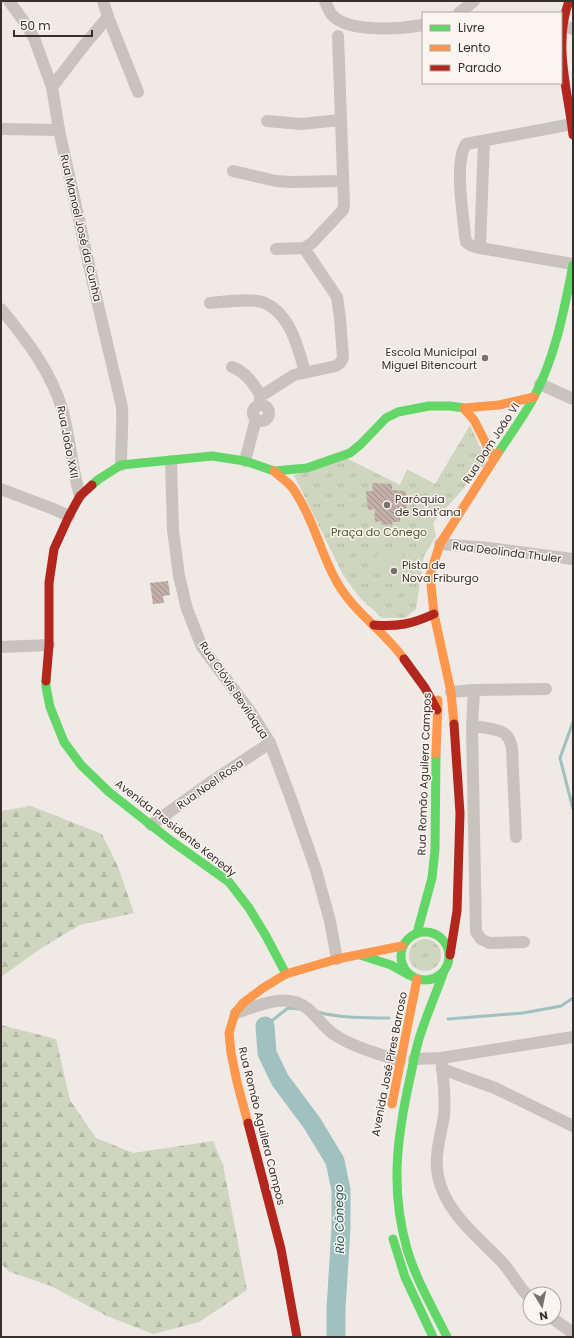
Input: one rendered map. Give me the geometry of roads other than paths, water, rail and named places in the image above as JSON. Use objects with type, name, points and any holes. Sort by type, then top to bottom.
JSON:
[{"type":"street","name":"Rua Manoel José da Cunha","points":[[9,1],[34,38],[52,88],[59,130],[122,407],[123,421],[121,465]]},
{"type":"street","points":[[103,1],[138,92]]},
{"type":"street","points":[[325,1],[333,16],[347,24],[390,28],[422,26]]},
{"type":"street","points":[[460,12],[474,1]]},
{"type":"street","points":[[569,1],[566,7],[567,27],[563,71],[572,130],[466,144],[462,149],[460,161],[464,236],[466,242],[472,246],[480,248],[573,264]]},
{"type":"street","points":[[52,88],[85,44],[108,17]]},
{"type":"street","points":[[276,249],[304,248],[312,243],[343,210],[338,36]]},
{"type":"street","points":[[267,121],[301,124],[340,120]]},
{"type":"street","points":[[1,129],[59,130]]},
{"type":"street","points":[[480,248],[484,141]]},
{"type":"street","points":[[233,171],[276,181],[343,181]]},
{"type":"street","points":[[260,400],[294,375],[336,366],[340,363],[342,358],[340,318],[337,297],[304,248]]},
{"type":"street","name":"Rua Dom João VI","points":[[442,654],[434,614],[430,575],[434,560],[440,544],[534,397],[552,355],[559,332],[573,264]]},
{"type":"street","points":[[210,303],[238,300],[262,302],[272,308],[292,331],[304,372]]},
{"type":"street","name":"Rua João XXII","points":[[1,309],[36,354],[54,386],[63,413],[74,477],[80,496]]},
{"type":"street","points":[[232,367],[240,370],[246,375],[260,400],[269,408],[270,414],[267,419],[261,421],[256,419],[245,461]]},
{"type":"street","points":[[540,384],[573,399]]},
{"type":"street","points":[[121,465],[212,456],[245,461],[274,471],[296,470],[307,468],[350,453],[361,444],[386,418],[398,412],[412,408],[429,406],[464,408],[485,407],[501,405],[534,397]]},
{"type":"street","points":[[464,408],[474,420],[494,459]]},
{"type":"street","name":"Rua Clóvis Beviláqua","points":[[171,461],[173,530],[179,576],[187,609],[202,647],[250,711],[270,743],[316,870],[330,921],[337,959]]},
{"type":"street","name":"Avenida Presidente Kenedy","points":[[121,465],[99,479],[80,496],[54,549],[49,583],[49,645],[46,687],[50,706],[64,742],[81,765],[109,792],[229,882],[249,908],[286,974]]},
{"type":"street","points":[[274,471],[290,486],[304,507],[316,532],[326,560],[338,584],[353,604],[398,650],[425,688],[437,710]]},
{"type":"street","points":[[1,489],[69,516]]},
{"type":"street","name":"Rua Deolinda Thuler","points":[[440,544],[489,548],[573,560]]},
{"type":"street","points":[[374,625],[393,627],[406,626],[434,614]]},
{"type":"street","points":[[1,647],[49,645]]},
{"type":"street","points":[[360,955],[391,965],[413,977],[430,980],[444,971],[448,963],[457,911],[460,813],[457,751],[451,692],[442,654]]},
{"type":"street","name":"Rua Romão Aguilera Campos","points":[[417,933],[432,878],[435,850],[437,710],[442,654]]},
{"type":"street","points":[[451,692],[474,690],[546,689]]},
{"type":"street","points":[[474,690],[472,726],[476,932],[481,939],[489,943],[524,942]]},
{"type":"street","points":[[472,726],[500,731],[507,734],[510,741],[512,748],[516,837]]},
{"type":"street","name":"Rua Noel Rosa","points":[[151,825],[214,780],[270,743]]},
{"type":"street","points":[[413,977],[406,971],[401,962],[402,946],[408,938],[422,931],[432,932],[441,937],[447,945],[450,955]]},
{"type":"street","name":"Rua Romão Aguilera Campos","points":[[297,1337],[280,1249],[237,1082],[231,1053],[229,1033],[235,1013],[243,1003],[262,988],[286,974],[337,959],[402,946]]},
{"type":"street","name":"Avenida José Pires Barroso","points":[[444,971],[419,1040],[402,1106],[395,1165],[398,1212],[407,1250],[433,1310],[447,1337]]},
{"type":"street","name":"Avenida José Pires Barroso","points":[[390,1115],[413,977]]},
{"type":"street","points":[[235,1013],[283,999],[294,1000],[309,1009],[334,1035],[400,1061]]},
{"type":"street","points":[[441,1063],[573,1037]]},
{"type":"street","points":[[414,1059],[441,1063],[573,1126]]},
{"type":"street","points":[[441,1063],[445,1095],[444,1117],[439,1135],[437,1153],[438,1175],[446,1197],[463,1222],[480,1242],[502,1263],[522,1288]]},
{"type":"street","points":[[391,1230],[398,1258],[408,1286],[433,1337]]},
{"type":"street","points":[[562,1325],[573,1332]]},
{"type":"waterway","points":[[573,722],[560,758],[573,809]]},
{"type":"waterway","points":[[448,1019],[523,1013],[561,1006],[573,998]]},
{"type":"waterway","points":[[265,1026],[288,1008],[300,1009]]},
{"type":"waterway","points":[[317,1012],[344,1017],[389,1018]]},
{"type":"waterway","name":"Rio Cônego","points":[[265,1026],[267,1053],[280,1080],[312,1123],[335,1161],[341,1190],[341,1228],[336,1309],[336,1337]]},
{"type":"place","name":"Escola Municipal Miguel Bitencourt","points":[[485,358]]},
{"type":"place","name":"Paróquia de Sant'ana","points":[[387,505]]},
{"type":"place","name":"Pista de Nova Friburgo","points":[[394,571]]},
{"type":"park label","name":"Praça do Cônego","points":[[379,532]]}]
